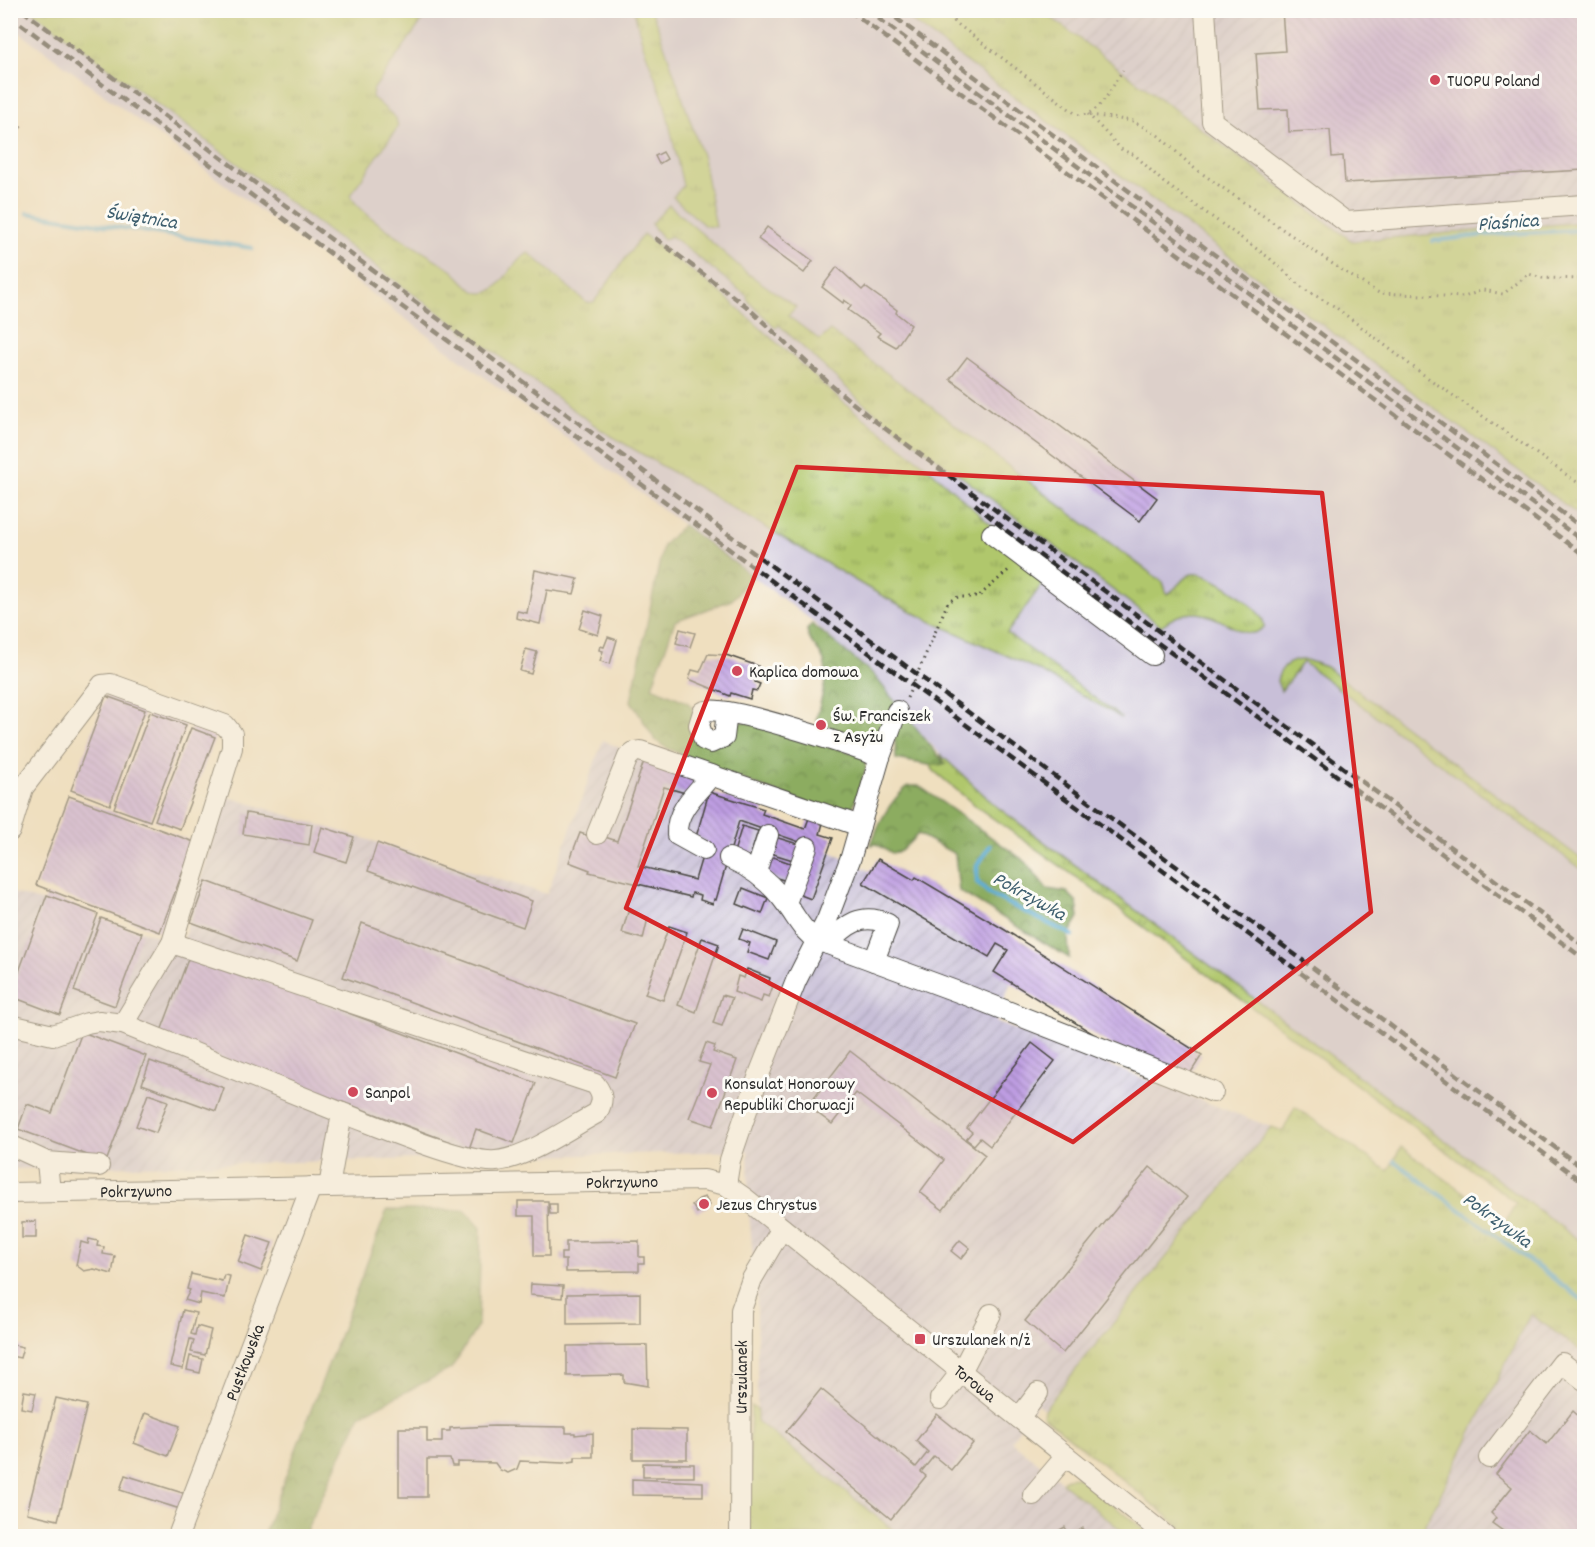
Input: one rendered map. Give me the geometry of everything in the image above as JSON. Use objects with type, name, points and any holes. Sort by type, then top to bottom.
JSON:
[{"type":"street","points":[[1205,10],[1212,121],[1346,222],[1584,205]]},
{"type":"street","points":[[992,534],[1152,655]]},
{"type":"street","points":[[10,831],[23,788],[102,686],[111,684],[225,725],[232,734],[232,748],[172,943],[123,1024]]},
{"type":"street","points":[[726,1185],[730,1160],[760,1072],[796,981],[822,942],[851,857],[880,756],[901,707]]},
{"type":"street","points":[[728,712],[829,739],[880,756]]},
{"type":"street","points":[[597,834],[628,758],[634,752],[640,751],[860,826]]},
{"type":"street","points":[[704,850],[677,835],[676,828],[684,807],[712,775]]},
{"type":"street","points":[[756,872],[768,835]]},
{"type":"street","points":[[786,903],[807,847]]},
{"type":"street","points":[[729,858],[756,872],[786,903],[801,928],[822,942],[1213,1092]]},
{"type":"street","points":[[822,942],[848,926],[873,917],[888,924],[874,961]]},
{"type":"street","points":[[10,1024],[53,1035],[99,1021],[123,1024],[342,1113],[485,1161],[498,1161],[524,1152],[597,1113],[602,1103],[602,1092],[594,1084],[172,943]]},
{"type":"street","name":"Pustkowska","points":[[178,1536],[320,1187],[342,1113]]},
{"type":"street","points":[[10,1145],[47,1162],[99,1166]]},
{"type":"street","points":[[47,1162],[50,1192]]},
{"type":"street","name":"Pokrzywno","points":[[10,1193],[704,1180],[726,1185]]},
{"type":"street","name":"Torowa","points":[[726,1185],[1166,1536]]},
{"type":"street","name":"Urszulanek","points":[[740,1536],[741,1310],[752,1279],[782,1228]]},
{"type":"street","points":[[940,1399],[961,1372],[990,1314]]},
{"type":"street","points":[[1489,1458],[1562,1363],[1584,1380]]},
{"type":"street","points":[[1019,1418],[1038,1393]]},
{"type":"street","points":[[1033,1495],[1066,1456]]},
{"type":"path","points":[[939,10],[1065,108],[1082,116],[1097,108],[1123,70]]},
{"type":"path","points":[[1088,114],[1133,121],[1159,136],[1194,168],[1343,271],[1379,293],[1464,297],[1483,290],[1503,294],[1529,274],[1542,278],[1584,279]]},
{"type":"path","points":[[1088,114],[1122,150],[1136,155],[1163,182],[1268,257],[1304,289],[1353,320],[1421,373],[1584,487]]},
{"type":"path","points":[[10,121],[24,129]]},
{"type":"path","points":[[901,707],[948,602],[958,597],[978,597],[1023,557]]},
{"type":"highlighted area","points":[[797,467],[1322,493],[1371,912],[1073,1142],[626,908]]},
{"type":"shaded area","points":[[11,10],[898,11],[1584,519],[1584,1248],[996,806],[940,754],[859,664],[810,619],[11,26]]},
{"type":"shaded area","points":[[1042,11],[1584,11],[1584,222],[1352,241]]},
{"type":"shaded area","points":[[603,740],[1024,947],[996,1022],[1271,1127],[1044,1409],[1037,1404],[1011,1441],[1129,1536],[901,1536],[757,1421],[757,1299],[749,1214],[748,1151],[11,1169],[10,892],[182,943],[225,796],[547,894]]},
{"type":"shaded area","points":[[1530,1314],[1584,1355],[1584,1536],[1416,1536],[1460,1457]]},
{"type":"green space","points":[[32,11],[429,11],[373,90],[372,97],[396,118],[398,127],[350,195],[358,205],[383,226],[453,271],[470,288],[482,293],[495,288],[517,262],[529,253],[587,303],[594,302],[643,234],[720,292],[843,402],[924,464],[1000,533],[1053,569],[1007,633],[1122,718],[1034,668],[928,620],[868,588],[603,431],[398,283]]},
{"type":"green space","points":[[634,11],[651,11],[657,24],[703,158],[716,227],[705,226],[673,197],[683,186],[664,101],[643,45]]},
{"type":"green space","points":[[898,11],[1042,11],[1352,241],[1584,222],[1584,519]]},
{"type":"green space","points":[[669,205],[747,273],[796,307],[788,316],[820,340],[830,331],[1163,582],[1167,594],[1188,576],[1200,574],[1223,585],[1247,602],[1256,611],[1264,627],[1254,633],[1245,632],[1209,616],[1195,613],[1179,616],[1161,626],[863,403],[779,325],[776,328],[748,301],[747,296],[671,236],[664,240],[651,224]]},
{"type":"green space","points":[[683,525],[752,576],[732,600],[675,621],[652,687],[687,702],[692,707],[696,727],[728,738],[736,723],[748,721],[864,756],[866,769],[849,819],[703,765],[665,747],[655,740],[631,701],[663,545]]},
{"type":"green space","points":[[812,624],[873,674],[945,764],[929,765],[896,759],[895,739],[884,730],[875,734],[858,736],[816,721],[826,673],[823,659],[808,635],[807,630]]},
{"type":"green space","points":[[1306,660],[1326,667],[1584,861],[1584,871],[1303,662],[1281,691],[1277,681],[1281,671],[1291,662]]},
{"type":"green space","points":[[940,754],[996,806],[1584,1244],[1584,1353],[1530,1314],[1420,1536],[1192,1536],[1043,1416],[1044,1409],[1271,1127],[1283,1131],[1295,1107],[1388,1171],[1401,1147],[1505,1222],[1516,1203],[1080,880],[977,807],[934,771],[930,765],[945,764]]},
{"type":"green space","points":[[908,786],[919,786],[1026,862],[1047,889],[1067,892],[1077,902],[1079,917],[1068,936],[1069,958],[959,891],[955,854],[918,834],[901,851],[892,853],[876,844],[871,845],[885,813]]},
{"type":"green space","points":[[387,1210],[465,1210],[481,1228],[478,1326],[451,1369],[360,1415],[304,1536],[263,1536]]},
{"type":"green space","points":[[751,1406],[757,1409],[757,1421],[901,1536],[746,1536]]},
{"type":"green space","points":[[1077,1477],[1153,1536],[1129,1536],[1062,1483],[1067,1478]]},
{"type":"building","name":"TUOPU Poland","points":[[1282,10],[1584,10],[1584,170],[1345,183],[1343,156],[1332,157],[1330,130],[1289,132],[1288,109],[1260,110],[1256,53],[1285,51]]},
{"type":"building","points":[[663,152],[667,159],[659,164],[655,156]]},
{"type":"building","points":[[767,227],[813,261],[804,273],[758,239]]},
{"type":"building","points":[[837,267],[862,290],[865,287],[897,310],[896,313],[911,325],[896,347],[877,336],[880,333],[848,310],[851,305],[844,300],[843,303],[822,287]]},
{"type":"building","points":[[967,357],[1157,498],[1140,521],[950,379]]},
{"type":"building","points":[[535,570],[578,579],[574,594],[547,590],[540,624],[516,618],[517,611],[527,613]]},
{"type":"building","points":[[585,610],[603,616],[598,635],[579,629]]},
{"type":"building","points":[[680,629],[695,633],[690,647],[676,643]]},
{"type":"building","points":[[608,637],[617,640],[610,664],[600,661],[603,651],[599,650],[600,646],[604,647]]},
{"type":"building","points":[[526,649],[537,652],[531,674],[520,671]]},
{"type":"building","points":[[708,654],[726,655],[758,666],[755,682],[760,684],[757,691],[752,690],[750,699],[731,693],[730,696],[689,679],[692,670],[700,672]]},
{"type":"building","points":[[106,696],[145,710],[110,805],[71,790]]},
{"type":"building","points":[[150,712],[186,725],[150,821],[114,808]]},
{"type":"building","points":[[191,728],[215,737],[180,829],[155,820]]},
{"type":"building","points":[[644,761],[695,777],[689,794],[664,787],[638,866],[695,880],[707,840],[696,837],[709,792],[764,809],[762,814],[805,829],[809,818],[823,823],[820,834],[833,838],[811,899],[798,894],[814,847],[739,821],[713,904],[700,900],[701,895],[692,893],[691,897],[589,872],[590,870],[569,862],[580,833],[601,840],[602,836],[617,841]]},
{"type":"building","points":[[69,796],[194,842],[160,932],[36,885]]},
{"type":"building","points":[[246,813],[312,824],[309,845],[243,834]]},
{"type":"building","points":[[742,826],[758,831],[750,857],[734,852]]},
{"type":"building","points":[[322,827],[354,837],[346,862],[314,852]]},
{"type":"building","points":[[775,837],[801,845],[796,861],[770,853]]},
{"type":"building","points":[[377,843],[532,901],[523,927],[368,871]]},
{"type":"building","points":[[770,856],[796,865],[790,882],[764,874]]},
{"type":"building","points":[[878,859],[914,880],[916,877],[1005,930],[1202,1055],[1188,1077],[1111,1045],[994,972],[1008,950],[997,944],[989,957],[863,883]]},
{"type":"building","points":[[206,881],[312,920],[297,961],[191,922]]},
{"type":"building","points":[[743,888],[768,898],[762,914],[737,904]]},
{"type":"building","points":[[47,895],[98,914],[60,1015],[10,996]]},
{"type":"building","points":[[628,912],[648,918],[643,939],[622,933]]},
{"type":"building","points":[[101,918],[142,933],[115,1006],[74,991]]},
{"type":"building","points":[[362,923],[635,1024],[615,1077],[343,977]]},
{"type":"building","points":[[669,926],[687,932],[663,1000],[645,994]]},
{"type":"building","points":[[743,929],[776,942],[769,960],[747,952],[750,943],[739,939]]},
{"type":"building","points":[[702,938],[719,944],[696,1012],[678,1005]]},
{"type":"building","points":[[190,954],[536,1083],[514,1143],[476,1129],[469,1149],[160,1034]]},
{"type":"building","points":[[747,969],[770,978],[768,985],[773,986],[769,997],[763,995],[761,1002],[734,992],[738,976],[744,978]]},
{"type":"building","points":[[722,995],[732,998],[722,1026],[713,1023]]},
{"type":"building","points":[[82,1032],[146,1056],[106,1162],[18,1129],[27,1104],[52,1113]]},
{"type":"building","points":[[706,1043],[715,1046],[713,1052],[737,1060],[713,1126],[689,1118],[710,1065],[699,1062]]},
{"type":"building","points":[[1032,1043],[1055,1061],[990,1146],[980,1138],[974,1145],[966,1139],[972,1132],[967,1128]]},
{"type":"building","points":[[850,1051],[985,1155],[943,1210],[920,1192],[944,1160],[856,1093],[832,1124],[808,1106]]},
{"type":"building","points":[[150,1061],[224,1088],[216,1111],[142,1084]]},
{"type":"building","points":[[148,1094],[168,1101],[156,1133],[136,1126]]},
{"type":"building","points":[[1150,1167],[1187,1197],[1063,1353],[1025,1321]]},
{"type":"building","points":[[705,1197],[710,1205],[697,1213],[692,1205]]},
{"type":"building","points":[[518,1201],[548,1201],[549,1256],[534,1256],[534,1216],[518,1216]]},
{"type":"building","points":[[549,1204],[557,1204],[557,1214],[550,1214]]},
{"type":"building","points":[[36,1221],[36,1238],[22,1238],[22,1222]]},
{"type":"building","points":[[248,1235],[272,1243],[261,1271],[238,1262]]},
{"type":"building","points":[[89,1239],[98,1241],[97,1246],[104,1247],[103,1254],[115,1256],[112,1274],[94,1269],[84,1271],[76,1265],[81,1242],[88,1244]]},
{"type":"building","points":[[960,1240],[970,1248],[961,1259],[951,1251]]},
{"type":"building","points":[[639,1241],[639,1257],[644,1257],[644,1263],[639,1263],[639,1271],[566,1272],[566,1260],[561,1260],[561,1253],[566,1253],[566,1242]]},
{"type":"building","points":[[191,1274],[222,1281],[224,1275],[230,1276],[225,1298],[201,1293],[199,1304],[185,1300],[190,1290],[187,1289]]},
{"type":"building","points":[[531,1284],[563,1286],[562,1298],[530,1295]]},
{"type":"building","points":[[640,1293],[640,1323],[567,1324],[567,1294]]},
{"type":"building","points":[[183,1310],[196,1313],[191,1334],[195,1335],[197,1326],[211,1330],[205,1355],[191,1352],[194,1340],[190,1339],[183,1369],[170,1366]]},
{"type":"building","points":[[10,1344],[23,1347],[20,1358],[10,1356]]},
{"type":"building","points":[[647,1345],[648,1386],[624,1382],[624,1375],[567,1376],[567,1346]]},
{"type":"building","points":[[190,1356],[203,1359],[200,1373],[187,1370]]},
{"type":"building","points":[[821,1389],[916,1467],[928,1452],[916,1441],[937,1414],[973,1443],[951,1470],[934,1456],[921,1472],[926,1476],[891,1519],[786,1432]]},
{"type":"building","points":[[24,1391],[36,1393],[32,1410],[21,1408]]},
{"type":"building","points":[[56,1398],[87,1405],[58,1520],[27,1513]]},
{"type":"building","points":[[1573,1411],[1584,1421],[1584,1536],[1510,1536],[1492,1523],[1496,1518],[1491,1513],[1512,1487],[1496,1474],[1530,1430],[1547,1444]]},
{"type":"building","points":[[145,1413],[180,1426],[168,1456],[134,1443]]},
{"type":"building","points":[[566,1427],[566,1433],[575,1433],[575,1435],[593,1433],[593,1457],[575,1457],[575,1461],[563,1463],[520,1461],[517,1469],[508,1473],[500,1470],[495,1463],[457,1462],[457,1466],[452,1466],[450,1459],[427,1459],[427,1497],[399,1497],[399,1428],[427,1428],[427,1442],[442,1442],[442,1431],[450,1431],[450,1428]]},
{"type":"building","points":[[633,1429],[687,1430],[687,1459],[633,1459]]},
{"type":"building","points":[[643,1463],[694,1464],[694,1477],[643,1477]]},
{"type":"building","points":[[125,1475],[186,1494],[180,1509],[120,1490]]},
{"type":"building","points":[[632,1479],[703,1482],[703,1496],[632,1495]]},
{"type":"building","points":[[1065,1527],[1070,1536],[1049,1536]]},
{"type":"building","points":[[1083,1528],[1088,1536],[1070,1536]]},
{"type":"waterway","name":"Świątnica","points":[[27,213],[252,248]]},
{"type":"waterway","name":"Piaśnica","points":[[1433,241],[1484,235],[1584,230]]},
{"type":"waterway","name":"Pokrzywka","points":[[990,846],[977,866],[977,882],[991,895],[1072,935]]},
{"type":"waterway","name":"Pokrzywka","points":[[1394,1161],[1584,1301]]},
{"type":"railway","points":[[22,10],[1584,1169]]},
{"type":"railway","points":[[849,10],[1584,555]]},
{"type":"railway","points":[[867,10],[1584,542]]},
{"type":"railway","points":[[885,10],[1584,529]]},
{"type":"railway","points":[[10,16],[1584,1183]]},
{"type":"railway","points":[[655,238],[746,306],[832,386],[871,418],[1584,946]]},
{"type":"railway","points":[[975,504],[1007,531],[1584,959]]},
{"type":"place","name":"TUOPU Poland","points":[[1435,80]]},
{"type":"place","name":"Kaplica domowa","points":[[737,671]]},
{"type":"place","name":"Św. Franciszek z Asyżu","points":[[821,725]]},
{"type":"place","name":"Sanpol","points":[[353,1092]]},
{"type":"place","name":"Konsulat Honorowy Republiki Chorwacji","points":[[712,1093]]},
{"type":"place","name":"Jezus Chrystus","points":[[704,1204]]},
{"type":"place","name":"Urszulanek n/ż","points":[[920,1339]]}]
